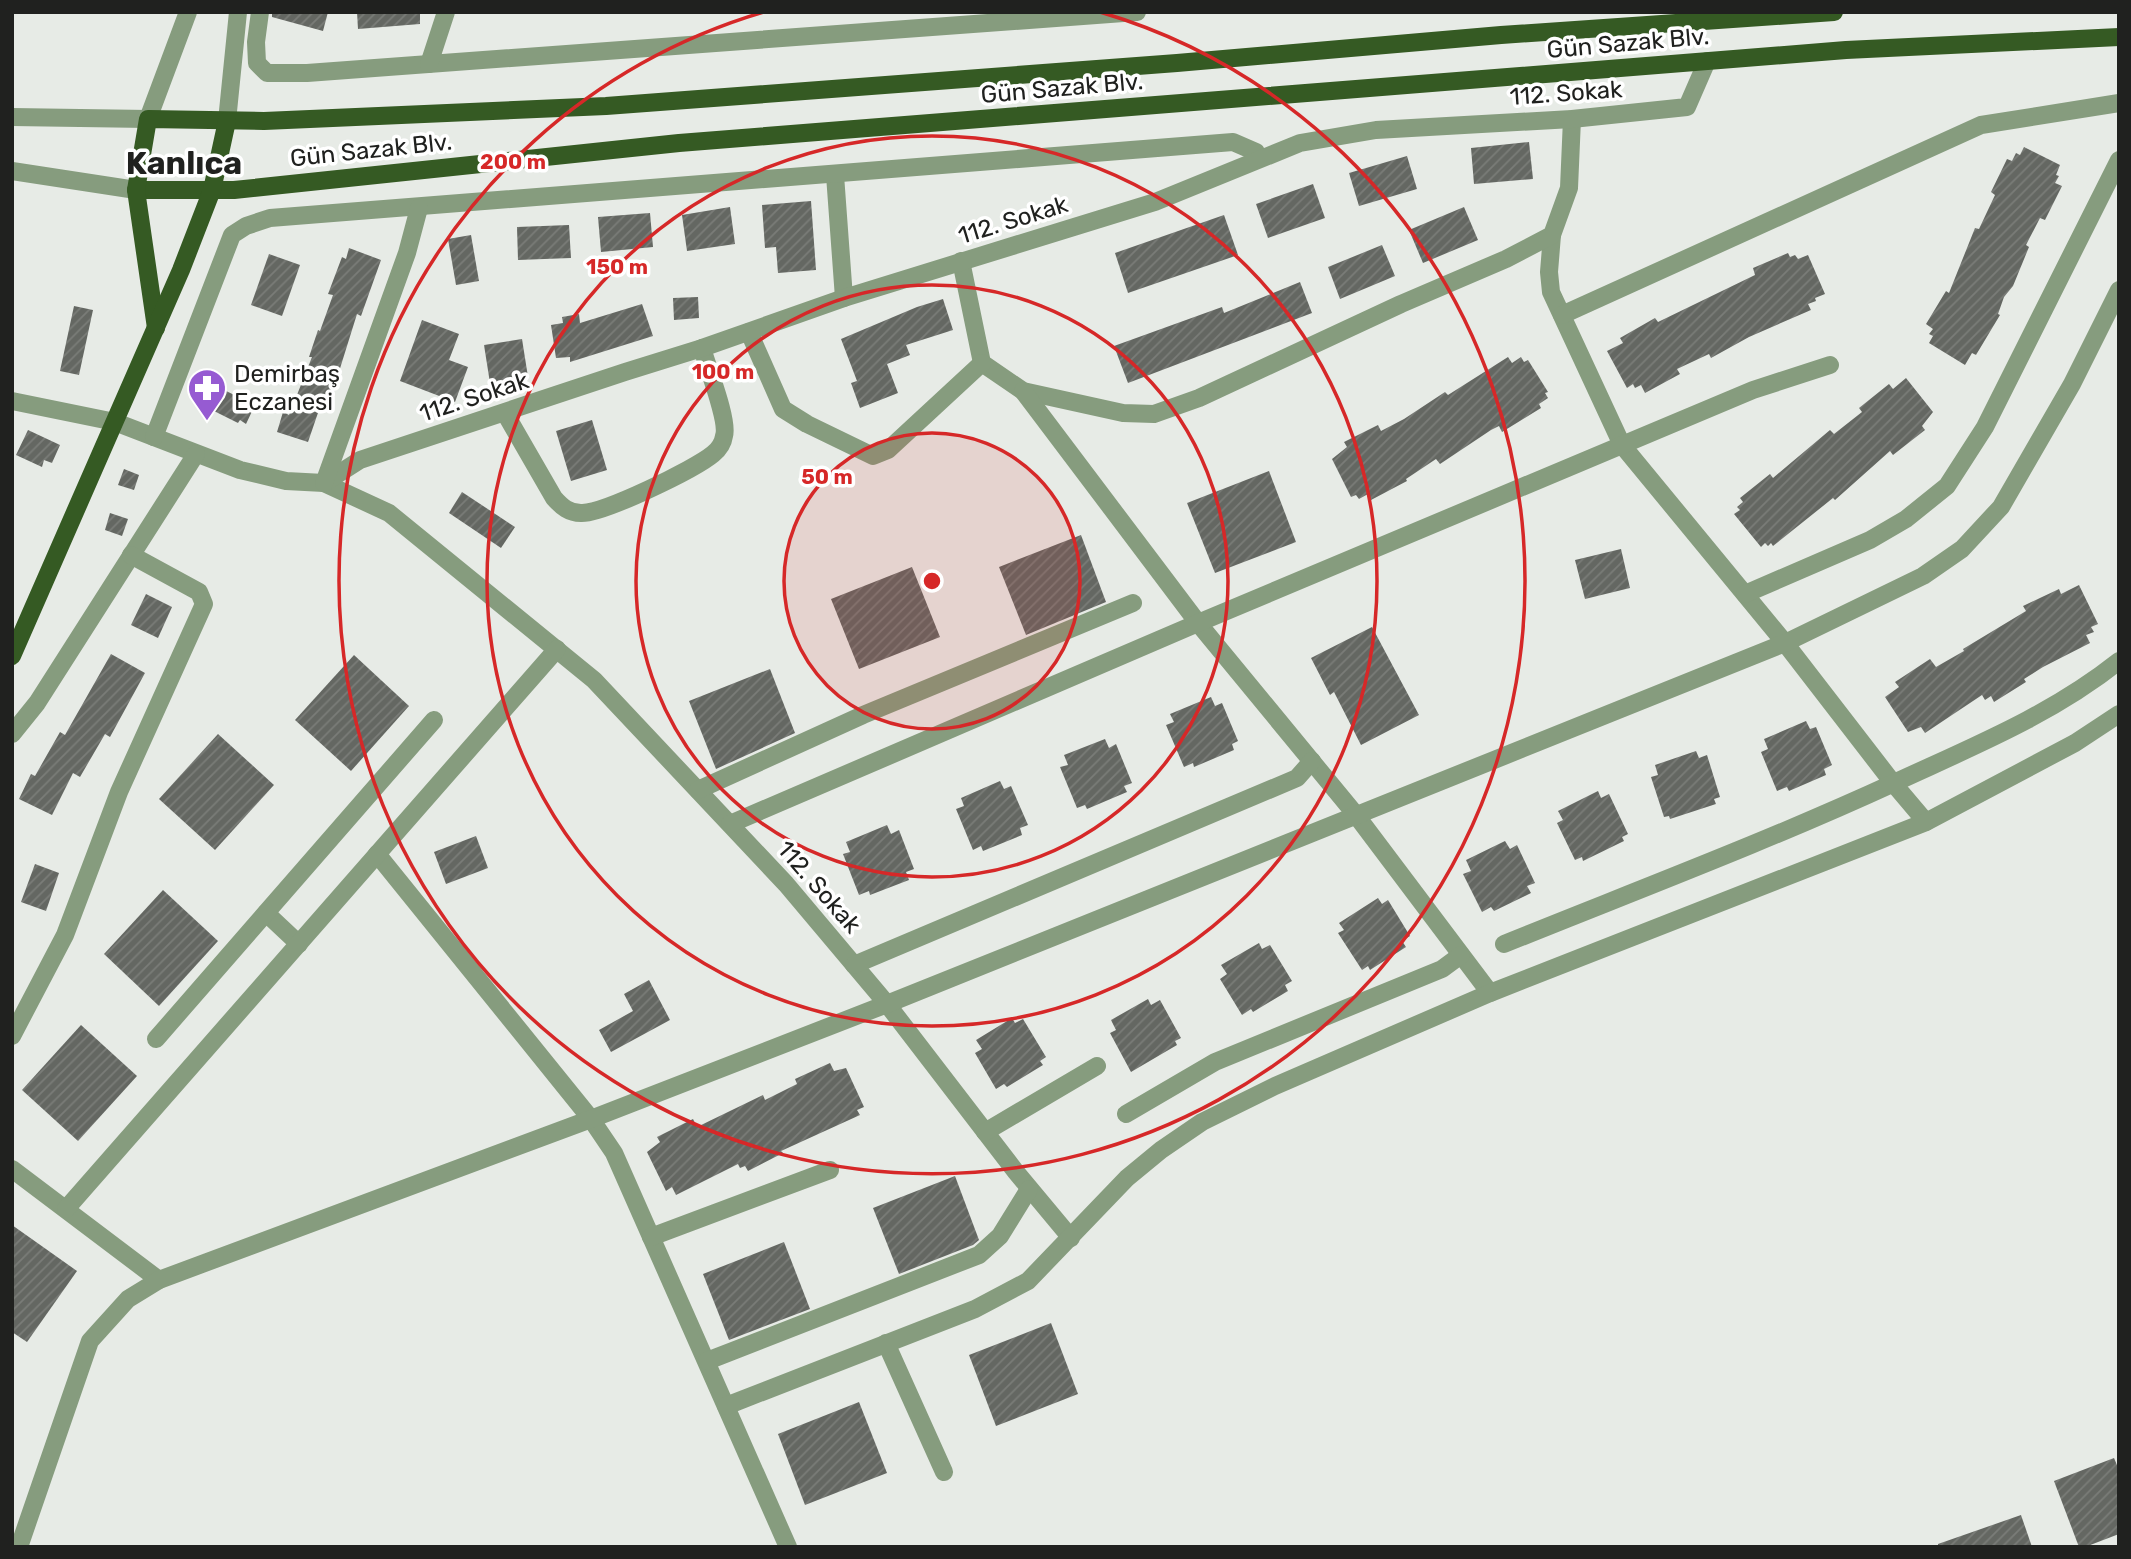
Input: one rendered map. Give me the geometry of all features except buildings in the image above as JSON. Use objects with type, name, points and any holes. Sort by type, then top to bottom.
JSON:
[{"type":"main road","name":"Gün Sazak Blv.","points":[[148,119],[227,121],[606,106],[1177,63],[1502,35],[1834,12]]},
{"type":"main road","name":"Gün Sazak Blv.","points":[[136,190],[234,190],[679,143],[1846,50],[2119,37]]},
{"type":"main road","points":[[148,119],[136,190],[156,328]]},
{"type":"main road","points":[[12,656],[156,328],[212,190],[227,121]]},
{"type":"street","points":[[148,119],[188,12]]},
{"type":"street","points":[[227,121],[238,12]]},
{"type":"street","points":[[260,12],[256,42],[257,63],[267,73],[307,73],[429,64],[911,21],[1138,12]]},
{"type":"street","points":[[429,64],[446,12]]},
{"type":"street","name":"112. Sokak","points":[[324,483],[360,460],[702,348],[844,298],[1155,202],[1300,143],[1376,130],[1572,119],[1687,107],[1707,61]]},
{"type":"street","points":[[1562,315],[1981,125],[2119,103]]},
{"type":"street","name":"Gün Sazak Blv.","points":[[12,117],[148,119]]},
{"type":"street","points":[[1572,119],[1569,188],[1552,235],[1549,272],[1551,292],[1622,445],[1785,643],[1926,822]]},
{"type":"street","points":[[154,437],[232,235],[246,226],[270,218],[1233,142],[1255,152],[1258,159]]},
{"type":"street","points":[[1745,594],[1870,540],[1906,519],[1947,486],[1985,427],[2119,160]]},
{"type":"street","name":"Gün Sazak Blv.","points":[[12,171],[136,190]]},
{"type":"street","points":[[835,175],[844,298]]},
{"type":"street","points":[[324,483],[407,253],[419,208]]},
{"type":"street","points":[[1023,391],[1110,410],[1154,414],[1199,398],[1401,304],[1506,259],[1552,235]]},
{"type":"street","points":[[961,261],[982,363],[1023,391],[1198,623],[1356,815],[1490,993]]},
{"type":"street","points":[[19,1547],[90,1341],[128,1299],[159,1280],[591,1119],[887,1004],[1785,643],[1923,576],[1962,549],[2001,507],[2072,384],[2119,290]]},
{"type":"street","points":[[749,332],[783,409],[807,424],[873,456],[888,450],[982,363]]},
{"type":"street","points":[[505,413],[554,498],[563,508],[584,514],[598,510],[673,478],[713,454],[720,446],[726,427],[702,348]]},
{"type":"street","points":[[730,824],[1198,623],[1753,390],[1830,365]]},
{"type":"street","name":"112. Sokak","points":[[12,401],[115,422],[240,470],[286,481],[324,483],[389,513],[594,680],[730,824],[786,884],[887,1004],[1029,1189],[1071,1238]]},
{"type":"street","points":[[12,734],[37,702],[196,454]]},
{"type":"street","points":[[12,1035],[65,935],[119,792],[204,604],[199,592],[131,555]]},
{"type":"street","points":[[698,790],[863,715],[1133,603]]},
{"type":"street","points":[[66,1209],[557,649]]},
{"type":"street","points":[[1504,944],[1832,811],[2007,733],[2076,692],[2119,661]]},
{"type":"street","points":[[726,1406],[975,1309],[1028,1281],[1127,1178],[1202,1122],[1275,1086],[1490,993],[1926,822],[2075,743],[2119,714]]},
{"type":"street","points":[[156,1039],[434,720]]},
{"type":"street","points":[[854,965],[1297,778],[1312,761]]},
{"type":"street","points":[[377,854],[591,1119],[614,1153],[788,1547]]},
{"type":"street","points":[[265,913],[299,944]]},
{"type":"street","points":[[1126,1114],[1215,1062],[1442,969],[1461,955]]},
{"type":"street","points":[[985,1132],[1097,1066]]},
{"type":"street","points":[[12,1169],[159,1280]]},
{"type":"street","points":[[651,1237],[830,1170]]},
{"type":"street","points":[[706,1361],[979,1255],[1000,1236],[1029,1189]]},
{"type":"street","points":[[886,1343],[944,1472]]},
{"type":"place","name":"Demirbaş Eczanesi","points":[[207,422]]},
{"type":"district","name":"Kanlıca","points":[[184,163]]}]
